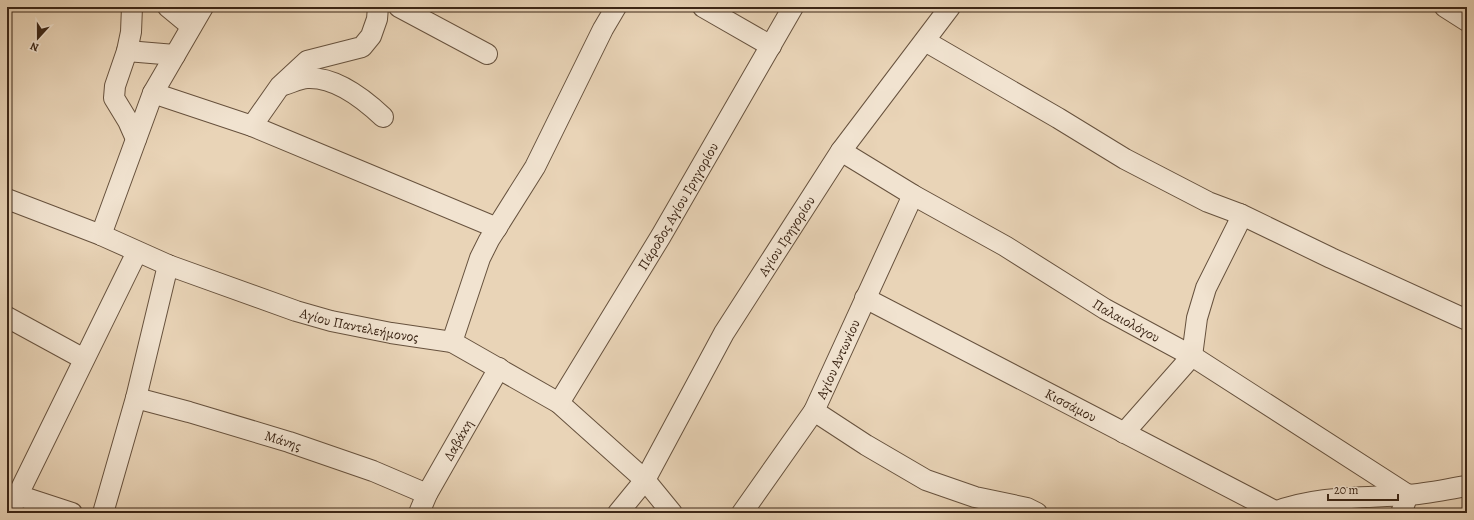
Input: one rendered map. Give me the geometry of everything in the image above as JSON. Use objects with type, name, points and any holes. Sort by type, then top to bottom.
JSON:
[{"type":"street","points":[[132,7],[131,32],[127,51],[115,86],[114,98],[128,120],[136,139]]},
{"type":"street","points":[[168,7],[191,26]]},
{"type":"street","points":[[101,235],[153,93],[203,7]]},
{"type":"street","points":[[252,126],[280,86],[307,61],[362,47],[371,36],[378,19],[378,7]]},
{"type":"street","points":[[399,7],[487,54]]},
{"type":"street","points":[[452,342],[480,258],[489,240],[535,166],[616,7]]},
{"type":"street","points":[[703,7],[771,46]]},
{"type":"street","name":"Πάροδος Αγίου Γρηγορίου","points":[[559,403],[661,236],[793,7]]},
{"type":"street","name":"Αγίου Γρηγορίου","points":[[618,513],[645,480],[724,333],[841,151],[950,7]]},
{"type":"street","points":[[1445,7],[1467,21]]},
{"type":"street","points":[[925,40],[1125,159],[1208,202],[1240,214],[1467,320]]},
{"type":"street","points":[[127,51],[175,56]]},
{"type":"street","points":[[280,86],[307,78],[326,81],[346,89],[367,102],[383,117]]},
{"type":"street","points":[[153,93],[252,126],[497,228]]},
{"type":"street","name":"Παλαιολόγου","points":[[841,151],[1005,246],[1105,308],[1192,356],[1404,504]]},
{"type":"street","name":"Αγίου Αντωνίου","points":[[742,513],[814,411],[913,194]]},
{"type":"street","name":"Αγίου Παντελεήμονος","points":[[7,198],[101,235],[168,265],[296,311],[331,321],[391,333],[452,342],[559,403],[645,480],[672,513]]},
{"type":"street","points":[[1124,433],[1192,356],[1197,318],[1206,288],[1238,224],[1240,214]]},
{"type":"street","points":[[9,513],[137,252]]},
{"type":"street","points":[[103,513],[136,398],[168,265]]},
{"type":"street","name":"Κισσάμου","points":[[865,298],[1274,512]]},
{"type":"street","points":[[7,317],[84,358]]},
{"type":"street","name":"Δαβάκη","points":[[419,513],[427,494],[499,368]]},
{"type":"street","name":"Μάνης","points":[[136,398],[289,442],[373,471],[427,494]]},
{"type":"street","points":[[814,411],[866,445],[926,480],[980,506],[1027,508],[1037,513]]},
{"type":"street","points":[[1274,512],[1305,503],[1346,497],[1404,504],[1467,486]]},
{"type":"street","points":[[17,495],[72,513]]}]
